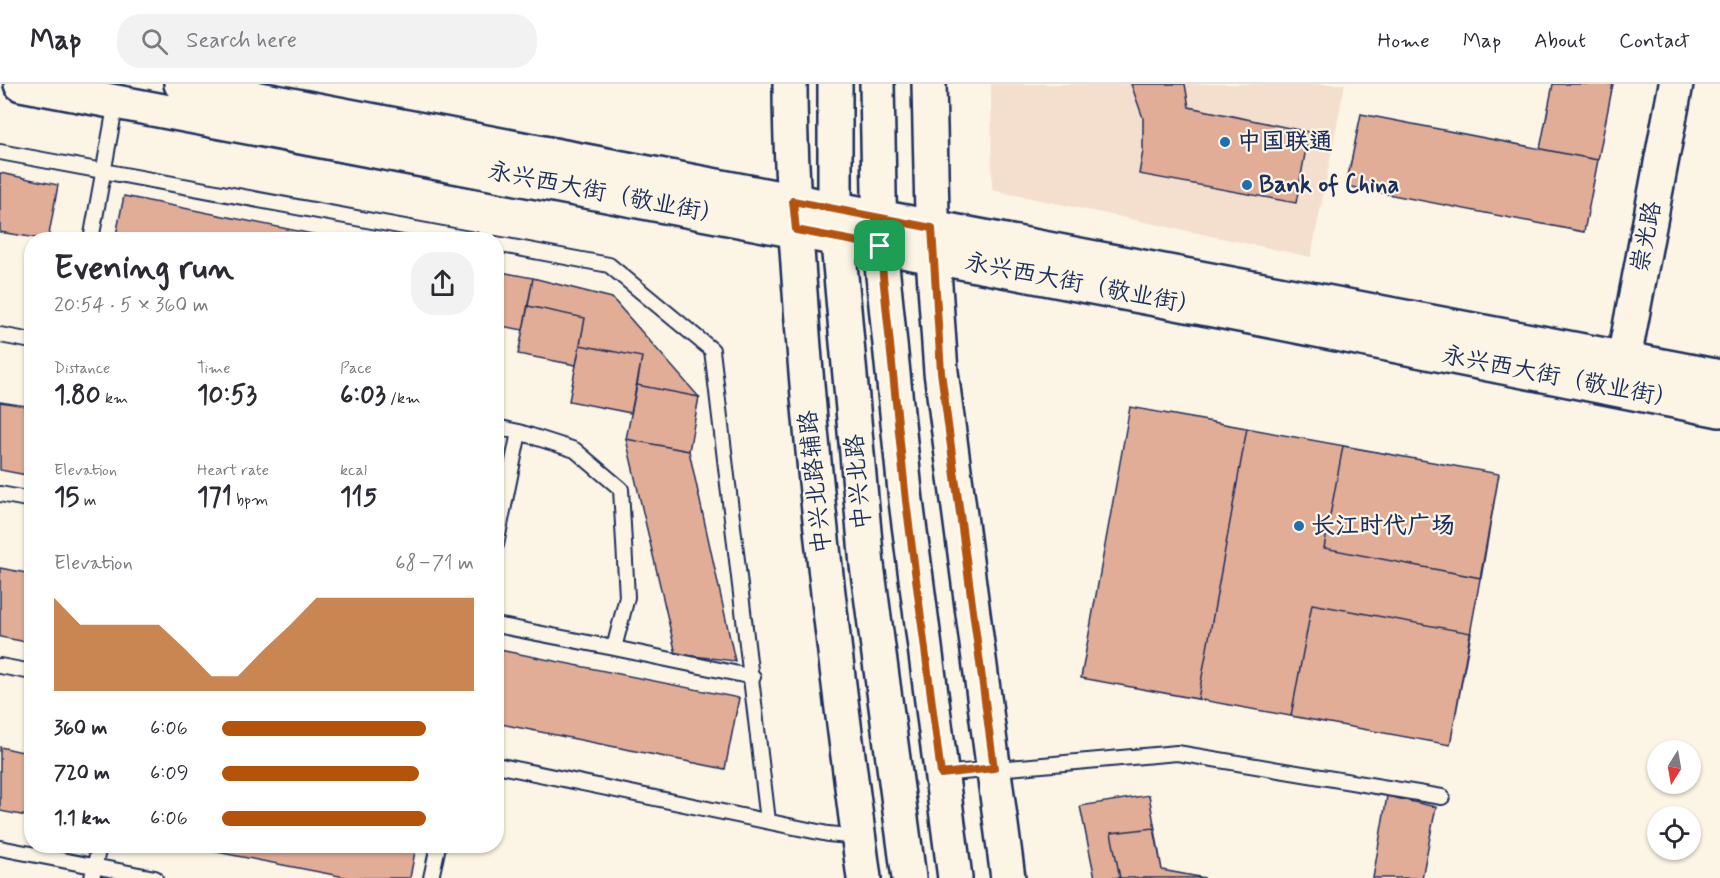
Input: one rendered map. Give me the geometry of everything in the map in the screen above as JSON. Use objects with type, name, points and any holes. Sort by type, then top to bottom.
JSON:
[{"type":"main road","name":"永兴西大街（敬业街）","points":[[21,84],[794,216],[1621,374],[1720,410]]},
{"type":"main road","name":"永兴西大街（敬业街）","points":[[181,84],[223,88],[794,216]]},
{"type":"main road","name":"中兴北路辅路","points":[[790,84],[794,216],[805,375],[830,619],[864,878]]},
{"type":"main road","name":"中兴北路","points":[[835,84],[836,224],[867,565],[909,878]]},
{"type":"main road","name":"中兴北路","points":[[877,84],[879,232],[906,501],[955,878]]},
{"type":"main road","points":[[929,84],[933,242],[941,372],[1008,878]]},
{"type":"main road","name":"崇光路","points":[[1621,374],[1676,84]]},
{"type":"main road","name":"永兴西大街（敬业街）","points":[[1621,374],[1720,377]]},
{"type":"lane","points":[[92,232],[116,102]]},
{"type":"lane","points":[[0,152],[432,232]]},
{"type":"lane","points":[[504,245],[609,265],[712,350],[753,676],[768,821]]},
{"type":"lane","points":[[0,335],[24,340]]},
{"type":"lane","points":[[504,429],[575,450],[621,489],[627,597],[614,648]]},
{"type":"lane","points":[[504,506],[519,432]]},
{"type":"lane","points":[[0,494],[24,498]]},
{"type":"lane","points":[[504,627],[753,676]]},
{"type":"lane","points":[[0,666],[24,670]]},
{"type":"lane","points":[[941,774],[1177,753],[1443,797]]},
{"type":"lane","points":[[504,767],[768,821],[859,837]]},
{"type":"lane","points":[[0,848],[93,872],[155,878]]},
{"type":"lane","points":[[93,872],[97,853]]},
{"type":"lane","points":[[431,878],[436,853]]},
{"type":"shaded area","points":[[991,84],[1345,84],[1311,257],[992,190]]},
{"type":"building","name":"中国联通","points":[[1131,84],[1185,84],[1189,107],[1309,132],[1296,203],[1139,174],[1143,151],[1143,118]]},
{"type":"building","points":[[1553,84],[1613,84],[1598,160],[1540,149]]},
{"type":"building","points":[[1361,114],[1598,160],[1584,232],[1346,186]]},
{"type":"building","points":[[0,173],[58,185],[49,232],[24,232],[24,236],[0,232]]},
{"type":"building","points":[[124,196],[302,232],[117,232]]},
{"type":"building","points":[[504,273],[533,278],[523,330],[504,326]]},
{"type":"building","points":[[533,278],[612,298],[699,397],[637,385],[642,357],[580,345],[585,318],[528,306]]},
{"type":"building","points":[[528,306],[585,318],[576,365],[518,354]]},
{"type":"building","points":[[580,345],[642,357],[631,413],[569,401]]},
{"type":"building","points":[[637,385],[699,397],[689,451],[626,439]]},
{"type":"building","points":[[0,402],[24,406],[24,474],[0,470]]},
{"type":"building","name":"长江时代广场","points":[[1130,407],[1499,474],[1450,745],[1081,678]]},
{"type":"building","points":[[1130,407],[1247,428],[1198,699],[1081,678]]},
{"type":"building","points":[[626,439],[689,451],[735,661],[676,654]]},
{"type":"building","points":[[1343,446],[1499,474],[1481,578],[1324,548]]},
{"type":"building","points":[[0,568],[24,572],[24,642],[0,637]]},
{"type":"building","points":[[1312,604],[1471,633],[1450,745],[1291,716]]},
{"type":"building","points":[[504,651],[739,698],[725,769],[504,725]]},
{"type":"building","points":[[0,747],[24,752],[24,816],[0,811]]},
{"type":"building","points":[[1149,795],[1162,870],[1205,878],[1095,878],[1080,806]]},
{"type":"building","points":[[1387,796],[1436,807],[1422,878],[1373,878]]},
{"type":"building","points":[[1154,828],[1162,870],[1205,878],[1120,878],[1111,833]]},
{"type":"building","points":[[222,853],[415,853],[410,878],[350,878]]},
{"type":"place","name":"中国联通","points":[[1225,142]]},
{"type":"place","name":"Bank of China","points":[[1247,185]]},
{"type":"place","name":"长江时代广场","points":[[1299,526]]},
{"type":"route","points":[[793,201],[932,228],[941,372],[994,768],[941,774],[906,501],[880,246],[796,230],[793,201]]}]
